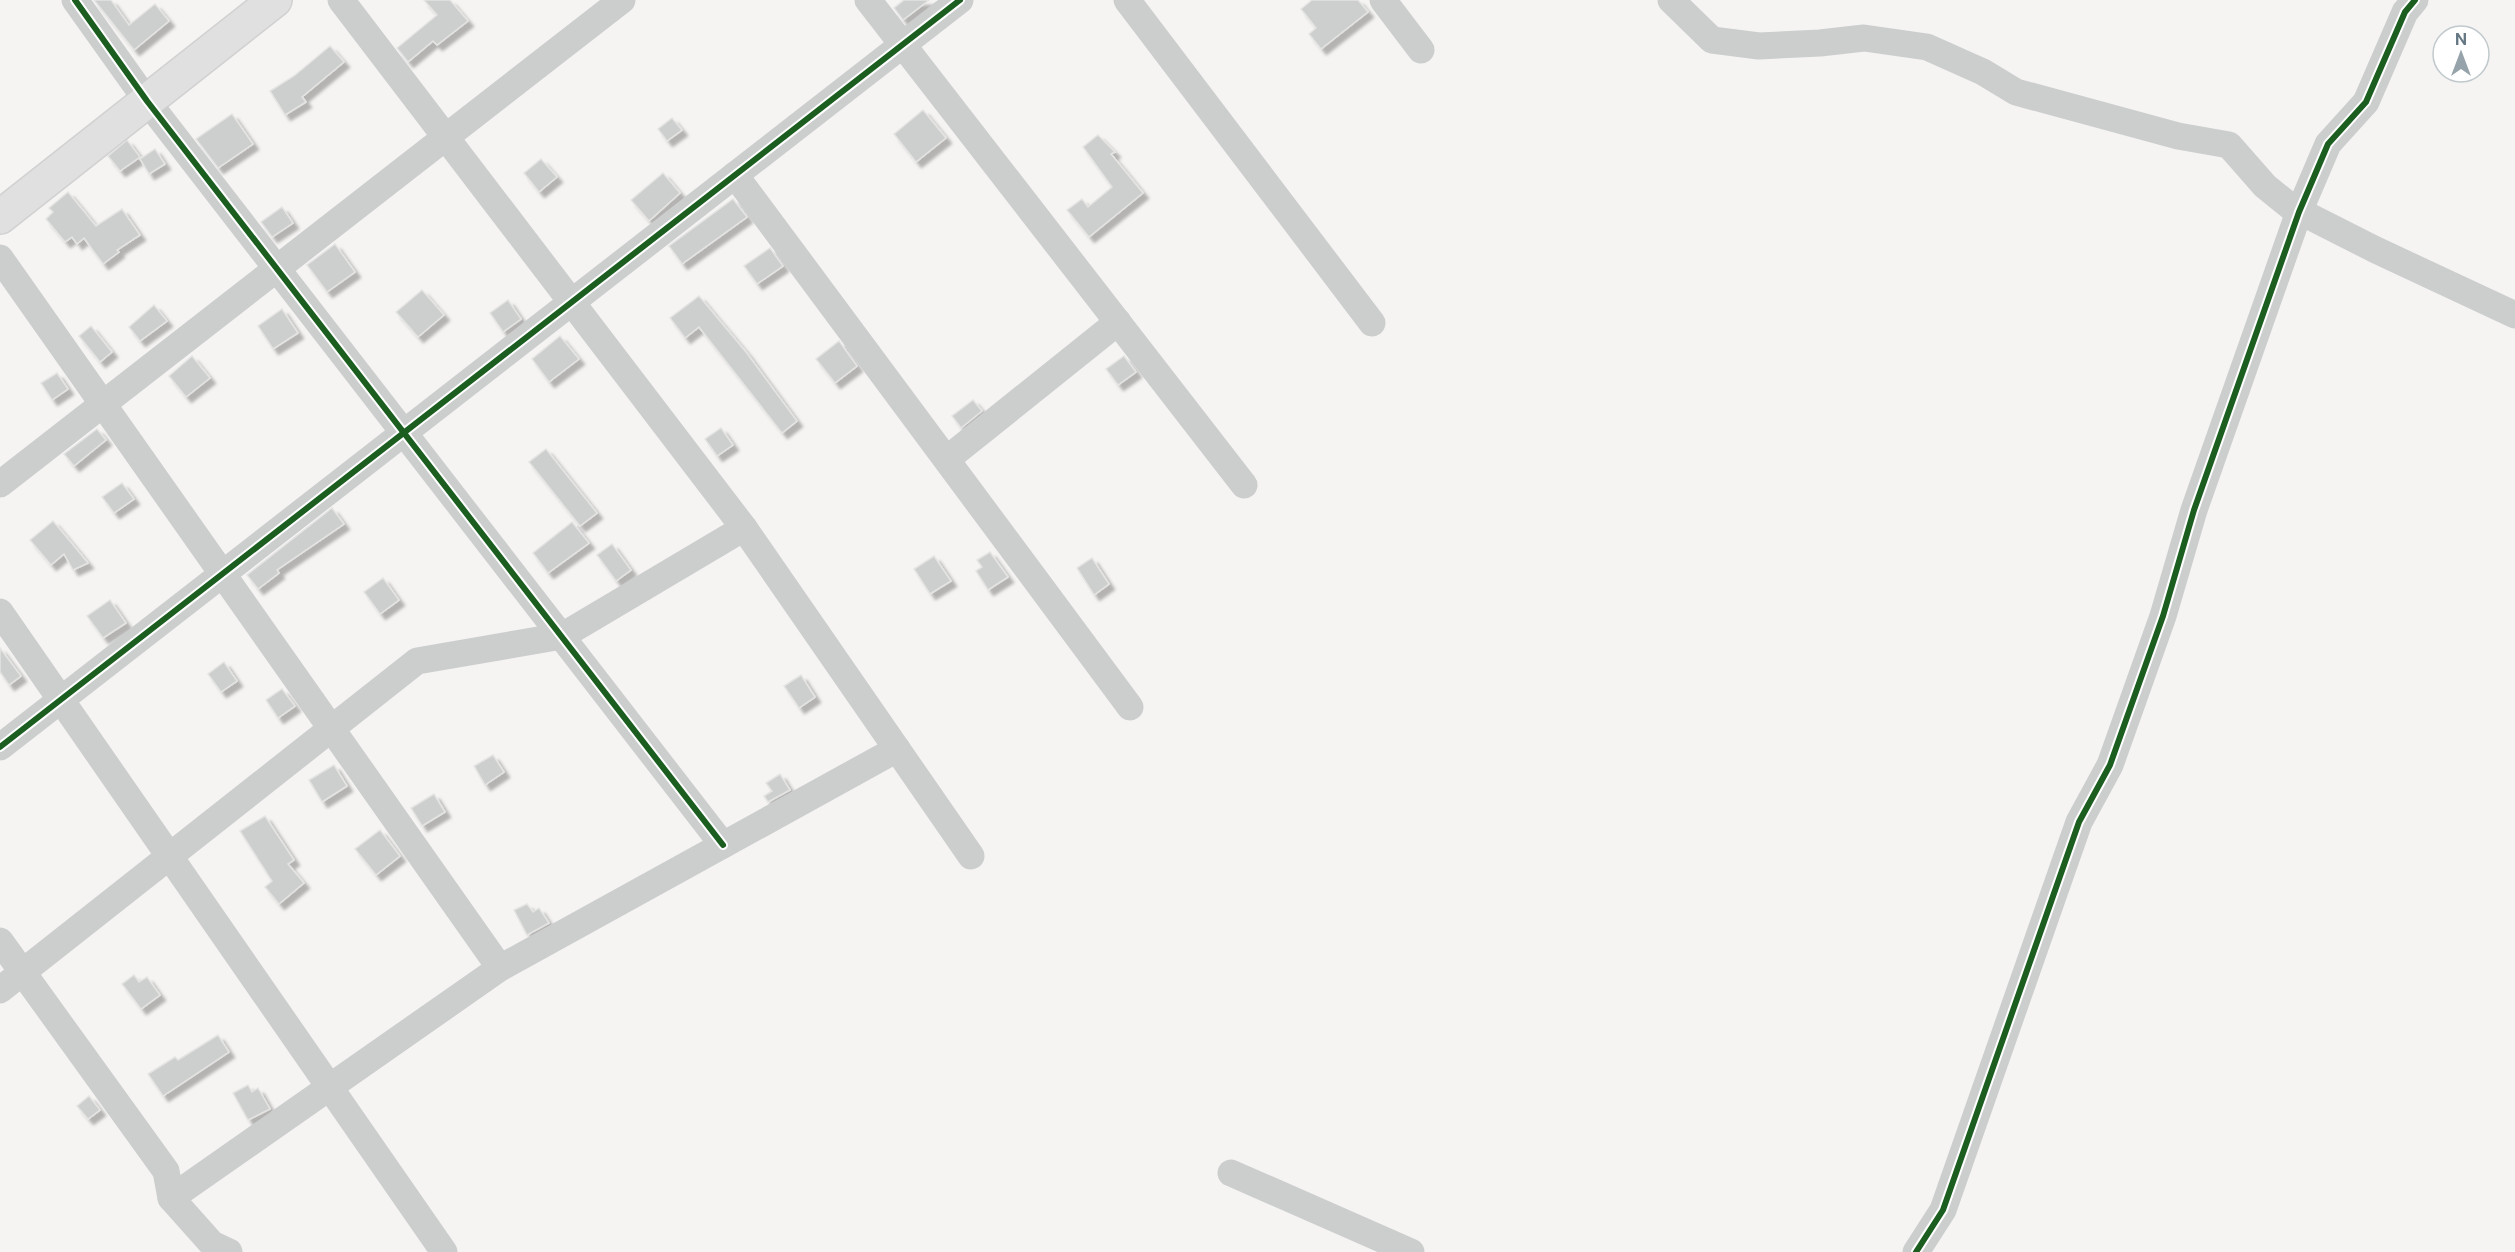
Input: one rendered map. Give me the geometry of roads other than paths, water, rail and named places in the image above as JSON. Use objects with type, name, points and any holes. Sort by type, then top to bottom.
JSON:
[{"type":"main road","points":[[0,217],[275,0]]},
{"type":"street","points":[[75,0],[147,101],[723,845]]},
{"type":"street","points":[[341,0],[744,528],[971,856]]},
{"type":"street","points":[[0,484],[622,0]]},
{"type":"street","points":[[868,0],[1244,484]]},
{"type":"street","points":[[0,747],[960,0]]},
{"type":"street","points":[[1127,0],[1372,323]]},
{"type":"street","points":[[1383,0],[1421,50]]},
{"type":"street","points":[[1671,0],[1712,40],[1759,46],[1864,38],[1927,47],[1983,72],[2016,92],[2178,136],[2229,145],[2265,186],[2299,212],[2515,315]]},
{"type":"street","points":[[1916,1252],[1943,1210],[2079,822],[2110,765],[2163,616],[2194,510],[2299,212],[2328,144],[2366,102],[2405,12],[2415,0]]},
{"type":"street","points":[[735,175],[1130,707]]},
{"type":"street","points":[[0,258],[500,968]]},
{"type":"street","points":[[947,459],[1118,322]]},
{"type":"street","points":[[0,990],[417,661],[562,636],[744,528]]},
{"type":"street","points":[[0,612],[444,1252]]},
{"type":"street","points":[[171,1198],[500,968],[897,749]]},
{"type":"street","points":[[0,941],[166,1171],[171,1198],[212,1244],[229,1252]]},
{"type":"street","points":[[1231,1173],[1405,1251]]}]
